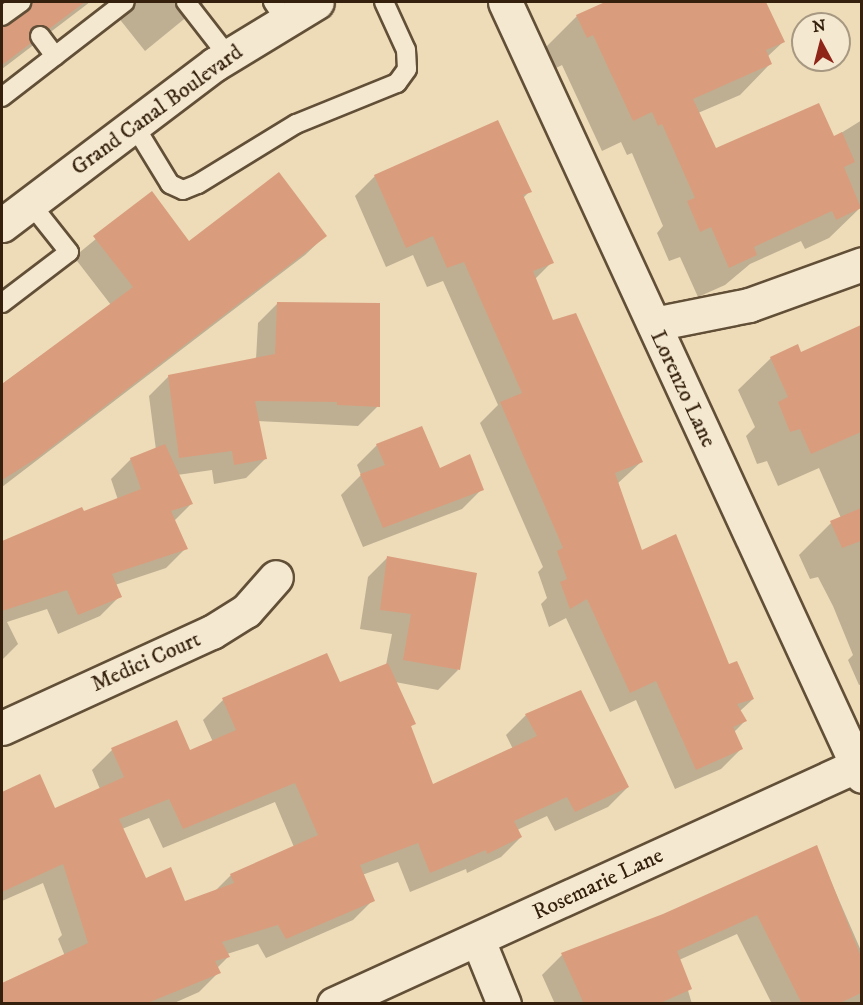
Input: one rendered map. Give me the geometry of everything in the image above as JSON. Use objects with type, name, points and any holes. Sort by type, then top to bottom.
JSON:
[{"type":"street","name":"Grand Canal Boulevard","points":[[2,225],[228,56],[279,10],[317,2]]},
{"type":"street","name":"Lorenzo Lane","points":[[505,2],[860,768]]},
{"type":"street","points":[[654,324],[749,304],[861,264]]},
{"type":"street","name":"Medici Court","points":[[2,728],[212,632],[246,611],[276,577]]},
{"type":"street","name":"Rosemarie Lane","points":[[334,1004],[860,768]]},
{"type":"street","points":[[478,940],[504,1004]]},
{"type":"lane","points":[[2,16],[21,2]]},
{"type":"lane","points":[[2,97],[125,2]]},
{"type":"lane","points":[[186,2],[228,56]]},
{"type":"lane","points":[[134,125],[170,184],[183,190],[198,184],[296,124],[397,83],[407,69],[406,50],[384,2]]},
{"type":"lane","points":[[40,36],[55,56]]},
{"type":"lane","points":[[2,303],[69,252],[30,203]]},
{"type":"building","points":[[32,2],[85,2],[49,29],[39,25],[33,27],[31,43],[2,65],[2,27],[28,11]]},
{"type":"building","points":[[605,2],[766,2],[785,42],[766,50],[772,64],[693,99],[716,148],[819,103],[834,136],[842,132],[855,162],[844,167],[861,208],[836,220],[832,211],[754,247],[757,255],[729,268],[711,227],[700,232],[687,201],[695,198],[662,124],[658,126],[652,112],[633,121],[593,35],[587,38],[576,15]]},
{"type":"building","points":[[498,120],[532,192],[523,195],[554,263],[533,271],[553,320],[576,313],[643,462],[615,473],[642,550],[676,534],[729,664],[737,661],[754,699],[737,704],[747,721],[733,727],[743,749],[696,770],[656,681],[630,693],[587,599],[570,609],[560,582],[567,579],[557,551],[563,548],[500,402],[522,393],[464,262],[447,268],[433,236],[406,248],[374,175]]},
{"type":"building","points":[[279,172],[327,236],[37,458],[2,480],[2,384],[133,287],[93,236],[152,191],[189,241]]},
{"type":"building","points":[[277,302],[380,303],[380,407],[337,405],[337,402],[255,401],[267,459],[234,465],[232,451],[179,458],[168,375],[275,354]]},
{"type":"building","points":[[861,325],[861,432],[811,454],[800,429],[790,432],[778,402],[788,397],[770,357],[798,344],[801,352]]},
{"type":"building","points":[[422,426],[440,468],[470,454],[484,490],[383,528],[360,474],[385,465],[376,444]]},
{"type":"building","points":[[165,444],[193,504],[171,511],[188,549],[112,574],[122,597],[78,615],[67,590],[2,611],[2,541],[82,507],[84,511],[141,489],[130,458]]},
{"type":"building","points":[[861,508],[861,541],[842,548],[830,521]]},
{"type":"building","points":[[387,556],[477,573],[460,670],[403,660],[411,614],[380,610]]},
{"type":"building","points":[[327,653],[340,682],[388,663],[416,724],[411,726],[433,784],[537,736],[525,714],[581,690],[629,787],[575,812],[567,797],[514,821],[522,837],[487,854],[486,850],[430,873],[418,843],[360,865],[375,901],[286,939],[278,925],[222,942],[230,957],[215,961],[221,973],[145,1004],[2,1004],[2,983],[88,943],[63,864],[2,892],[2,792],[40,774],[55,808],[124,777],[111,748],[177,720],[190,750],[236,730],[222,698]],"holes":[[[295,783],[318,835],[230,874],[234,883],[185,901],[171,867],[146,878],[119,819],[169,799],[183,829]]]},
{"type":"building","points":[[817,845],[861,957],[861,993],[838,1004],[802,1004],[757,915],[677,951],[692,989],[658,1004],[584,1004],[561,953],[663,914]]}]
